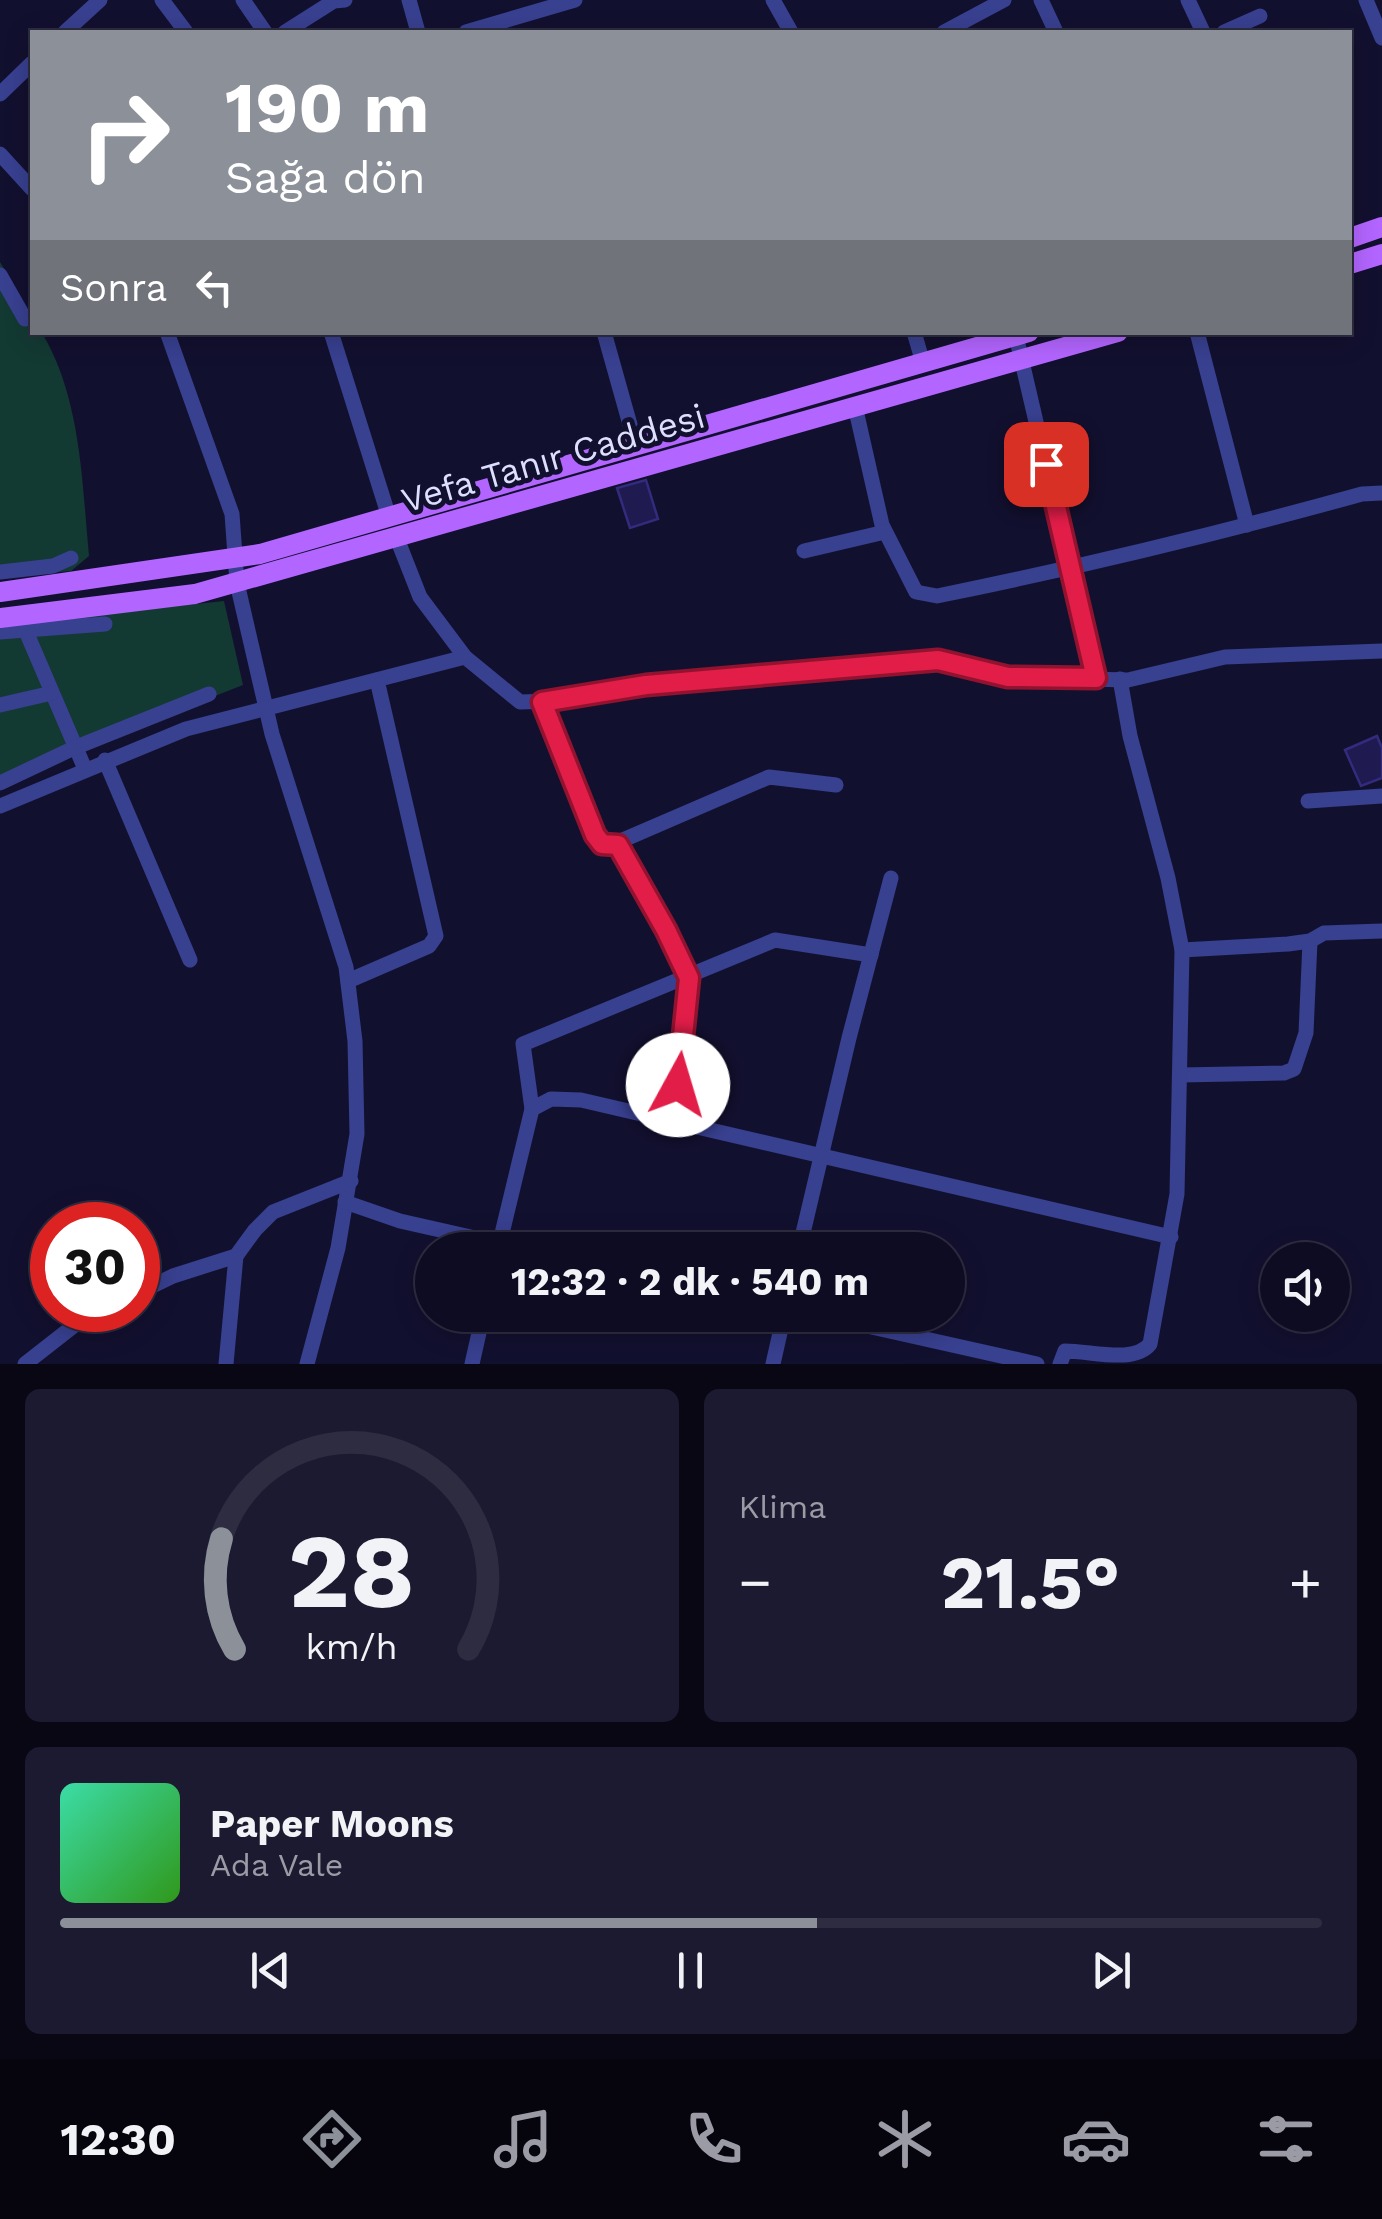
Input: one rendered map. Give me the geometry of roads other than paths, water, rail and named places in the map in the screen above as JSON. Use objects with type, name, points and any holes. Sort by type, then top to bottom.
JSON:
[{"type":"main road","points":[[1352,237],[1382,228]]},
{"type":"main road","points":[[1352,263],[1382,254]]},
{"type":"main road","name":"Vefa Tanır Caddesi","points":[[0,618],[195,594],[636,446],[1019,335]]},
{"type":"main road","name":"Vefa Tanır Caddesi","points":[[0,592],[238,558],[392,526],[855,406],[1108,335]]},
{"type":"street","points":[[67,30],[100,0]]},
{"type":"street","points":[[162,0],[184,30]]},
{"type":"street","points":[[243,0],[265,30]]},
{"type":"street","points":[[288,30],[334,1],[345,0]]},
{"type":"street","points":[[409,0],[417,30]]},
{"type":"street","points":[[774,0],[790,30]]},
{"type":"street","points":[[948,30],[1004,0]]},
{"type":"street","points":[[1041,0],[1055,30]]},
{"type":"street","points":[[1188,0],[1203,30]]},
{"type":"street","points":[[1366,0],[1382,38]]},
{"type":"street","points":[[473,30],[571,1]]},
{"type":"street","points":[[1228,30],[1260,16]]},
{"type":"street","points":[[0,94],[30,65]]},
{"type":"street","points":[[0,154],[30,187]]},
{"type":"street","points":[[0,275],[24,319]]},
{"type":"street","points":[[173,335],[232,514],[237,582],[267,709],[348,981],[357,1115],[350,1181],[338,1248],[307,1364]]},
{"type":"street","points":[[332,335],[392,526],[420,598],[465,657],[520,702],[646,685],[938,660],[1008,677],[1120,680],[1226,657],[1382,651]]},
{"type":"street","points":[[605,335],[636,446]]},
{"type":"street","points":[[915,335],[923,363]]},
{"type":"street","points":[[1022,335],[1022,360],[1096,678]]},
{"type":"street","points":[[1198,335],[1247,526]]},
{"type":"street","points":[[855,406],[885,532],[916,592],[926,595],[937,596],[1070,568],[1362,494],[1382,494]]},
{"type":"street","points":[[804,551],[885,532]]},
{"type":"street","points":[[0,572],[64,564],[71,558]]},
{"type":"street","points":[[0,632],[105,624]]},
{"type":"street","points":[[25,629],[86,769]]},
{"type":"street","points":[[0,806],[186,729],[465,657]]},
{"type":"street","points":[[348,981],[429,946],[436,936],[377,680]]},
{"type":"street","points":[[1060,1364],[1065,1351],[1128,1360],[1142,1357],[1150,1344],[1177,1194],[1182,950],[1120,680]]},
{"type":"street","points":[[0,705],[52,693]]},
{"type":"street","points":[[0,782],[209,694]]},
{"type":"street","points":[[542,702],[602,844],[618,845],[768,777],[836,786]]},
{"type":"street","points":[[105,760],[190,960]]},
{"type":"street","points":[[1308,801],[1382,796]]},
{"type":"street","points":[[618,845],[689,978],[674,1121]]},
{"type":"street","points":[[803,1232],[891,878]]},
{"type":"street","points":[[1182,950],[1310,940],[1324,933],[1382,931]]},
{"type":"street","points":[[503,1232],[532,1108],[524,1044],[774,940],[871,954]]},
{"type":"street","points":[[1180,1075],[1284,1073],[1294,1069],[1306,1033],[1310,940]]},
{"type":"street","points":[[532,1108],[551,1099],[581,1100],[1171,1237]]},
{"type":"street","points":[[226,1364],[236,1256],[272,1212],[350,1181]]},
{"type":"street","points":[[346,1202],[442,1232]]},
{"type":"street","points":[[160,1282],[236,1256]]},
{"type":"street","points":[[25,1364],[66,1332]]},
{"type":"street","points":[[472,1364],[479,1332]]},
{"type":"street","points":[[773,1364],[780,1332]]},
{"type":"street","points":[[894,1332],[1037,1364]]}]
